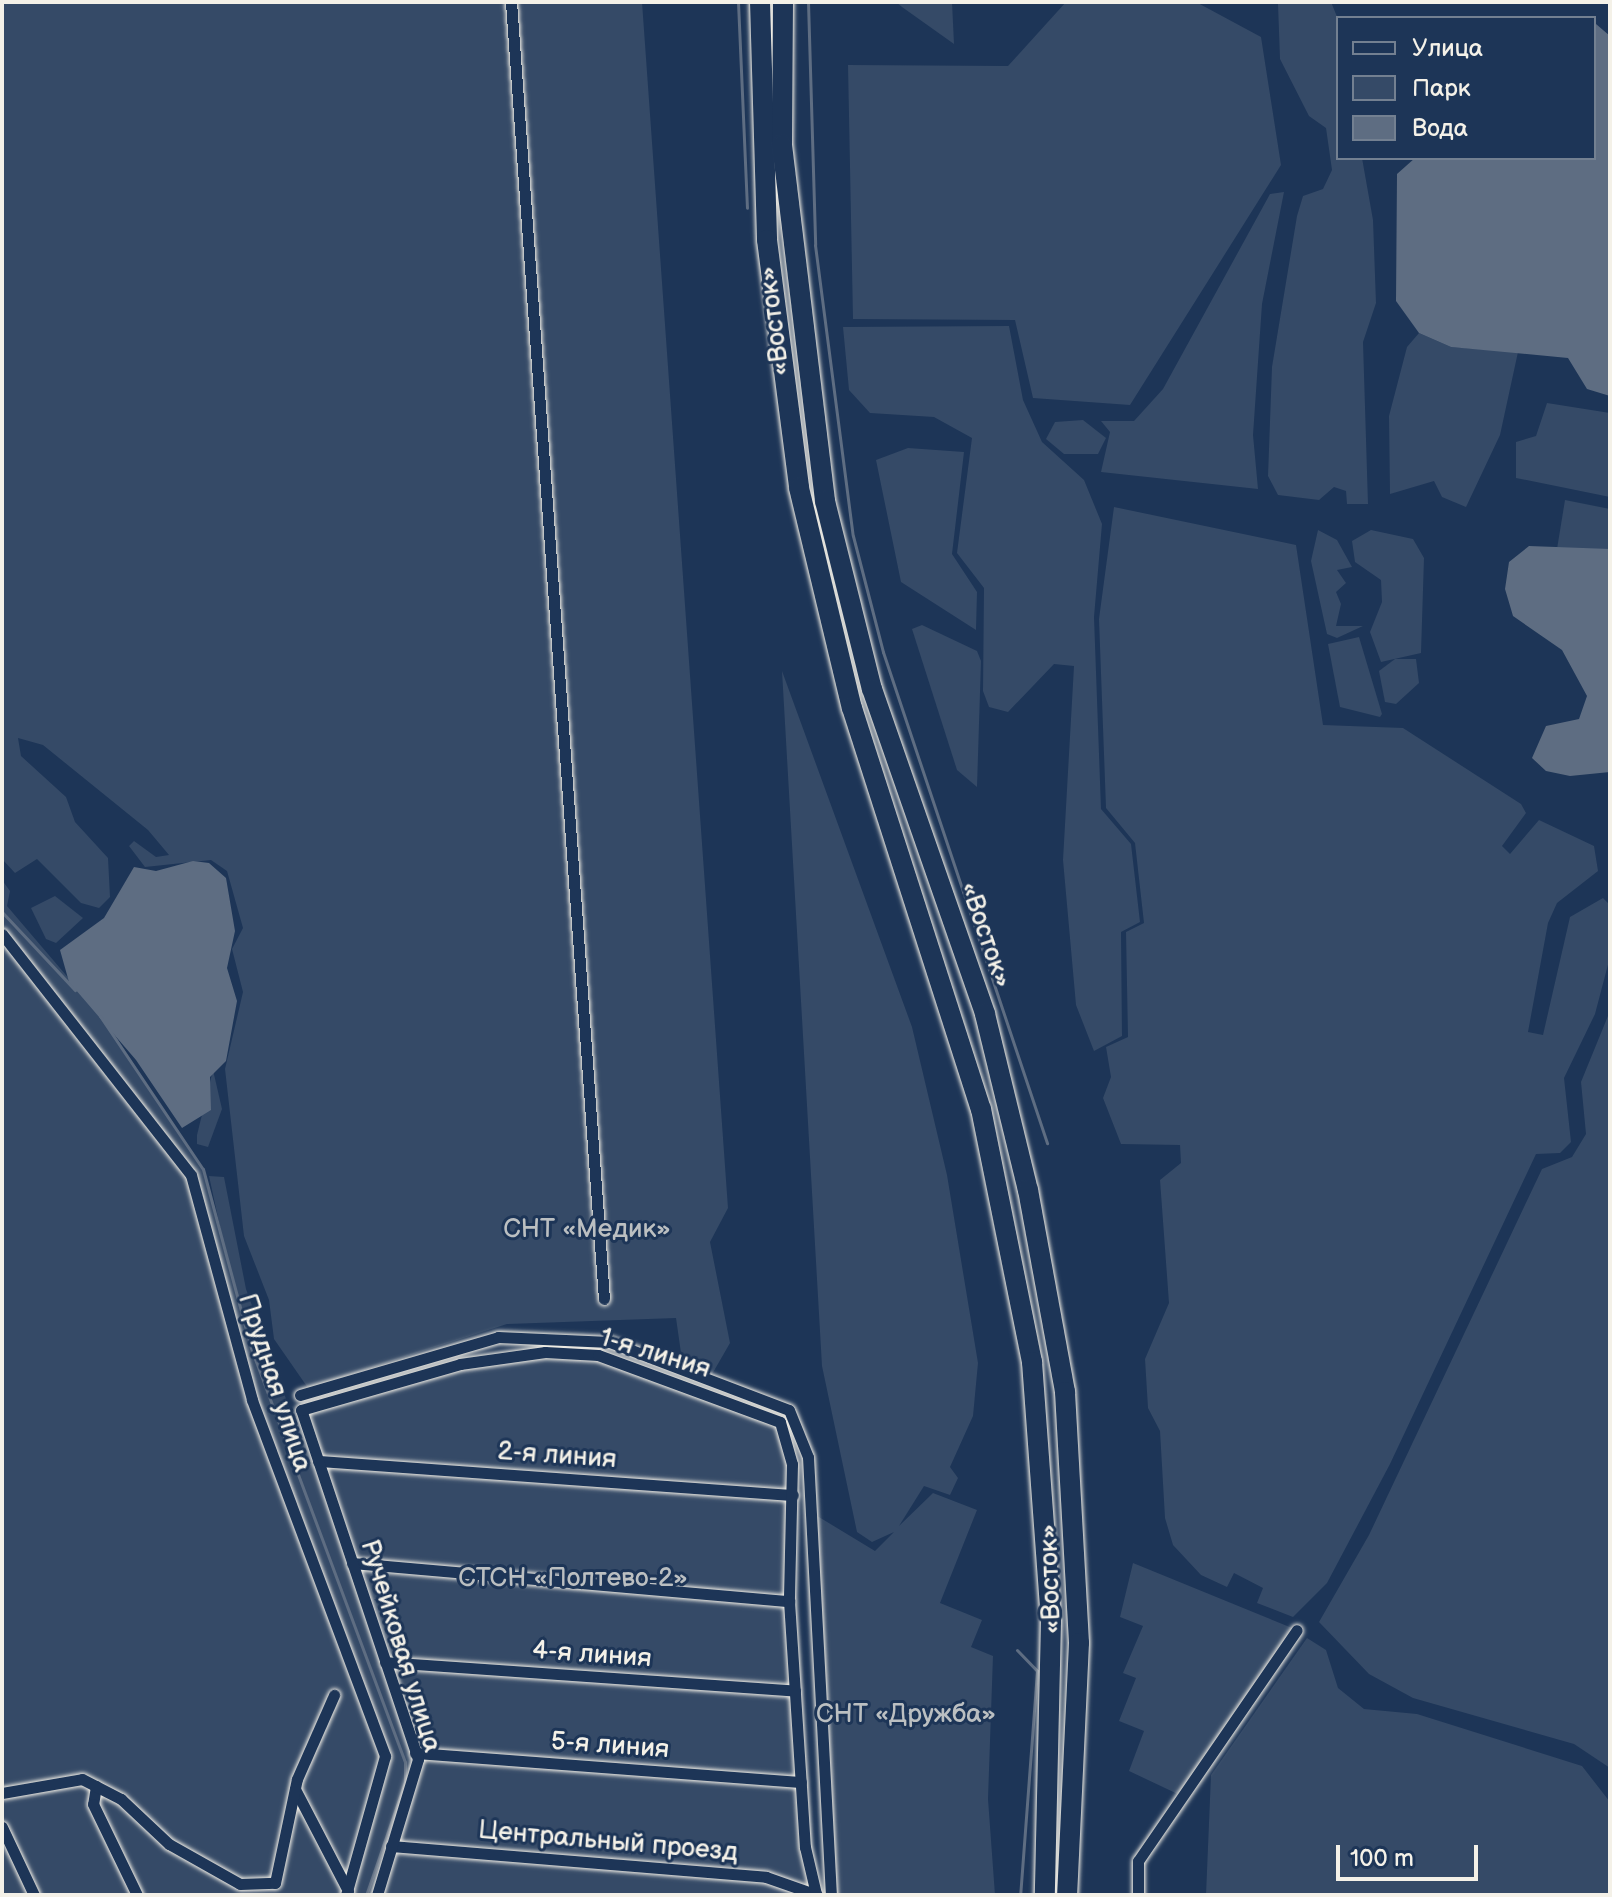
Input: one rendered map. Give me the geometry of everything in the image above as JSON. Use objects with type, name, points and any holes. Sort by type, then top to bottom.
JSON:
[{"type":"highway","name":"«Восток»","points":[[760,2],[767,240],[799,488],[852,708],[981,1109],[1032,1362],[1051,1621],[1045,1895]]},
{"type":"highway","name":"«Восток»","points":[[783,2],[782,145],[825,501],[872,689],[985,1014],[1028,1190],[1065,1392],[1079,1599],[1067,1895]]},
{"type":"street","points":[[511,2],[604,1299]]},
{"type":"street","name":"Прудная улица","points":[[2,934],[191,1175],[252,1400],[385,1756],[347,1893]]},
{"type":"street","points":[[300,1395],[498,1337],[610,1342],[789,1410],[808,1457],[831,1895]]},
{"type":"street","name":"1-я линия","points":[[301,1410],[495,1357],[598,1355],[766,1412],[789,1441],[793,1495],[789,1601],[801,1782],[817,1895]]},
{"type":"street","name":"Ручейковая улица","points":[[301,1410],[415,1753],[377,1895]]},
{"type":"street","name":"2-я линия","points":[[318,1461],[793,1495]]},
{"type":"street","points":[[352,1563],[789,1601]]},
{"type":"street","points":[[1138,1895],[1138,1861],[1297,1630]]},
{"type":"street","name":"4-я линия","points":[[385,1662],[795,1691]]},
{"type":"street","points":[[2,1793],[82,1779],[96,1786],[169,1844],[236,1882],[275,1883],[295,1789],[334,1695]]},
{"type":"street","name":"5-я линия","points":[[415,1753],[801,1782]]},
{"type":"street","points":[[96,1786],[93,1804],[137,1895]]},
{"type":"street","points":[[295,1789],[347,1893]]},
{"type":"street","points":[[2,1827],[34,1895]]},
{"type":"street","name":"Центральный проезд","points":[[391,1846],[766,1877],[817,1895]]},
{"type":"street","points":[[236,1882],[242,1895]]},
{"type":"green space","name":"СНТ «Медик»","points":[[2,2],[642,2],[728,1208],[710,1242],[730,1343],[711,1376],[684,1374],[676,1318],[507,1324],[308,1388],[274,1339],[269,1300],[244,1236],[225,1069],[243,992],[232,949],[243,928],[227,871],[211,860],[145,867],[129,846],[134,841],[156,857],[169,855],[148,830],[43,745],[18,738],[21,756],[66,797],[75,822],[108,858],[110,897],[99,908],[81,903],[37,859],[15,873],[2,859]]},
{"type":"green space","points":[[896,2],[952,2],[954,44],[902,7]]},
{"type":"green space","points":[[1066,2],[1196,2],[1261,37],[1281,165],[1130,405],[1033,398],[1015,320],[853,319],[848,65],[1008,66]]},
{"type":"green space","points":[[1331,2],[1337,16],[1336,160],[1362,160],[1373,220],[1376,303],[1363,342],[1368,504],[1347,504],[1346,491],[1334,487],[1319,500],[1278,495],[1268,476],[1272,367],[1297,216],[1303,196],[1323,189],[1332,170],[1326,128],[1309,116],[1280,59],[1278,4]]},
{"type":"green space","points":[[1284,192],[1262,304],[1253,435],[1258,489],[1101,472],[1110,432],[1101,421],[1134,421],[1163,389],[1270,194]]},
{"type":"green space","points":[[1009,326],[1023,400],[1042,442],[1084,480],[1102,524],[1094,617],[1101,809],[1131,844],[1140,922],[1121,932],[1122,1036],[1094,1051],[1076,1005],[1063,860],[1074,666],[1054,664],[1008,712],[989,707],[983,691],[984,588],[957,553],[972,438],[934,417],[870,413],[849,390],[843,327]]},
{"type":"green space","points":[[1419,333],[1451,347],[1518,352],[1500,435],[1466,507],[1442,497],[1434,481],[1390,494],[1389,416],[1407,347]]},
{"type":"green space","points":[[1547,403],[1610,413],[1610,497],[1516,478],[1516,442],[1536,436]]},
{"type":"green space","points":[[1083,420],[1106,438],[1098,454],[1064,454],[1046,439],[1055,422]]},
{"type":"green space","points":[[908,448],[964,452],[952,554],[977,592],[976,630],[901,582],[876,460]]},
{"type":"green space","points":[[1565,500],[1610,509],[1610,549],[1557,549]]},
{"type":"green space","points":[[1114,507],[1296,545],[1323,725],[1403,728],[1521,804],[1526,813],[1502,846],[1510,854],[1539,820],[1594,846],[1598,871],[1557,903],[1548,923],[1528,1032],[1543,1035],[1570,917],[1603,898],[1610,905],[1610,957],[1595,1014],[1564,1078],[1571,1142],[1560,1153],[1536,1154],[1390,1464],[1327,1583],[1293,1617],[1257,1603],[1263,1588],[1234,1573],[1227,1587],[1201,1575],[1173,1545],[1165,1518],[1160,1431],[1148,1408],[1145,1359],[1169,1303],[1160,1180],[1181,1163],[1180,1145],[1121,1144],[1103,1098],[1111,1077],[1106,1047],[1128,1037],[1126,932],[1144,923],[1135,843],[1106,808],[1099,619]]},
{"type":"green space","points":[[1318,530],[1337,540],[1352,567],[1337,570],[1346,583],[1336,592],[1341,604],[1336,626],[1363,626],[1337,638],[1327,634],[1311,561]]},
{"type":"green space","points":[[1371,530],[1413,539],[1424,558],[1421,653],[1381,662],[1370,632],[1382,602],[1381,580],[1355,562],[1352,541]]},
{"type":"green space","points":[[922,625],[977,651],[981,661],[977,787],[957,770],[912,629]]},
{"type":"green space","points":[[1359,637],[1382,714],[1380,717],[1340,707],[1328,644]]},
{"type":"green space","points":[[1395,659],[1416,659],[1419,683],[1396,704],[1385,702],[1379,671]]},
{"type":"green space","name":"СНТ «Дружба»","points":[[782,671],[912,1027],[947,1175],[978,1363],[973,1416],[950,1467],[958,1478],[950,1495],[924,1486],[899,1526],[933,1493],[977,1510],[940,1603],[982,1620],[971,1647],[993,1656],[988,1799],[995,1895],[831,1895],[809,1511],[875,1551],[894,1532],[872,1542],[857,1532],[822,1366]]},
{"type":"green space","name":"СТСН «Полтево-2»","points":[[2,880],[10,891],[7,906],[106,1022],[203,1169],[224,1245],[209,1176],[224,1177],[246,1289],[293,1418],[495,1357],[598,1355],[766,1412],[789,1441],[789,1601],[817,1895],[2,1895]]},
{"type":"green space","points":[[55,896],[83,918],[56,943],[46,939],[31,908]]},
{"type":"green space","points":[[1610,1011],[1610,1768],[1574,1744],[1413,1698],[1369,1674],[1319,1622],[1369,1535],[1542,1169],[1572,1157],[1586,1134],[1581,1082]]},
{"type":"green space","points":[[213,1070],[222,1109],[208,1147],[197,1144],[197,1135]]},
{"type":"green space","points":[[1133,1563],[1297,1630],[1184,1797],[1129,1771],[1144,1731],[1119,1721],[1136,1678],[1123,1673],[1143,1626],[1120,1617]]},
{"type":"green space","points":[[1307,1638],[1326,1650],[1338,1688],[1364,1709],[1417,1714],[1582,1766],[1610,1802],[1610,1895],[1206,1895],[1211,1775]]},
{"type":"water","points":[[1596,24],[1610,36],[1610,396],[1587,389],[1568,358],[1451,347],[1419,333],[1396,301],[1397,174],[1413,160],[1596,160]]},
{"type":"water","points":[[1529,546],[1610,549],[1610,772],[1570,776],[1546,771],[1532,758],[1546,726],[1579,719],[1587,696],[1562,650],[1513,616],[1505,589],[1509,562]]},
{"type":"water","points":[[193,861],[209,863],[226,878],[235,931],[227,968],[237,1001],[226,1061],[210,1077],[211,1110],[182,1128],[136,1060],[69,982],[60,950],[104,918],[134,867],[156,871]]},
{"type":"waterway","points":[[738,2],[747,208]]},
{"type":"waterway","points":[[808,2],[815,245],[853,536],[883,652],[1047,1143]]},
{"type":"waterway","points":[[2,912],[75,990]]},
{"type":"waterway","points":[[100,1016],[203,1169],[251,1348],[405,1762],[405,1782],[366,1895]]},
{"type":"waterway","points":[[1017,1650],[1037,1671],[1020,1895]]}]
